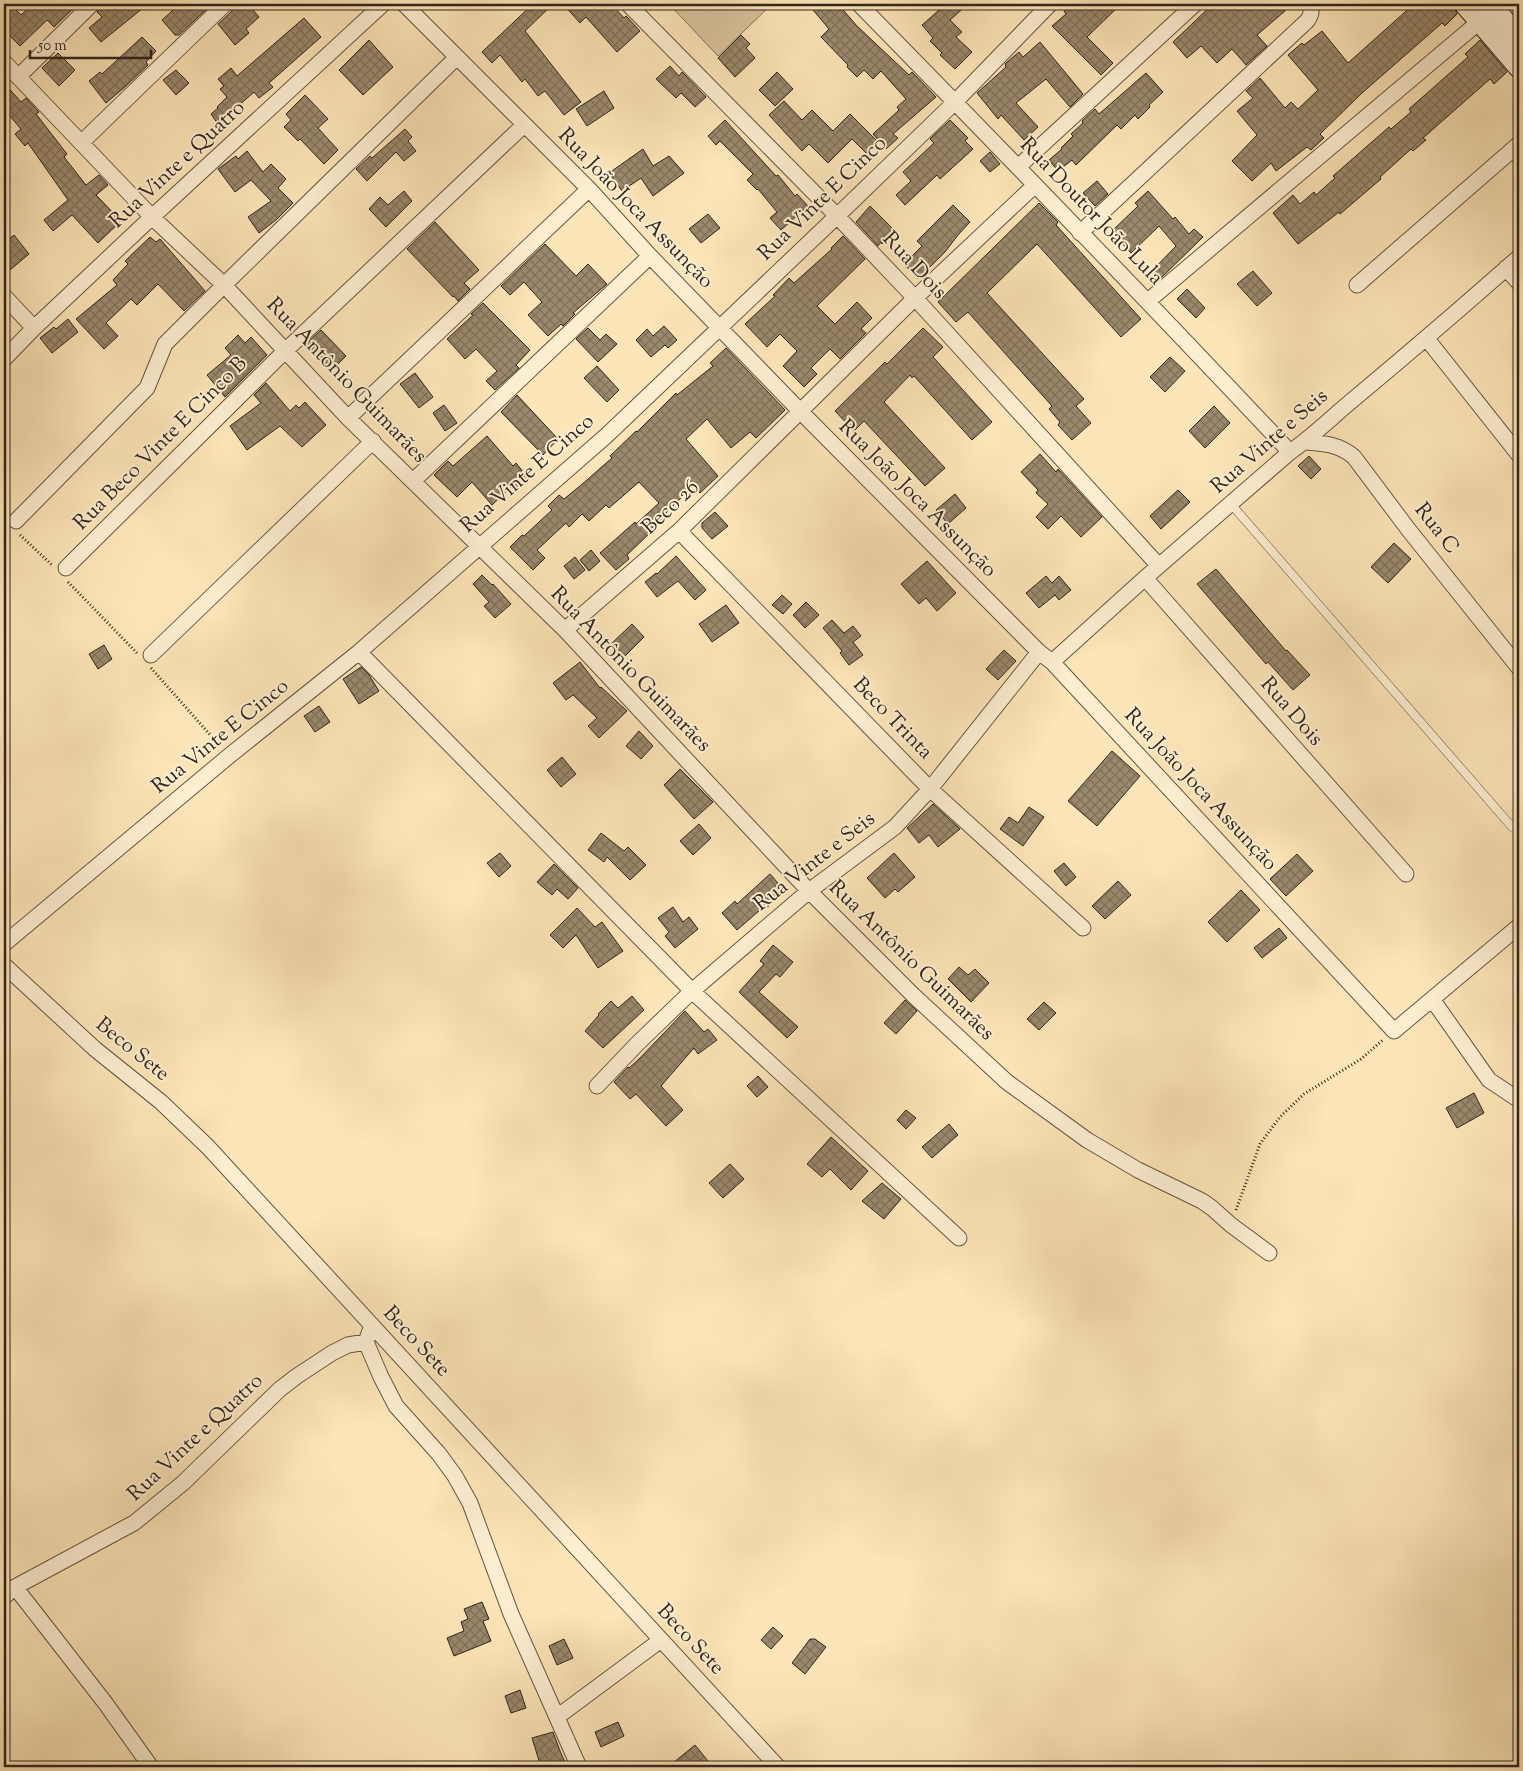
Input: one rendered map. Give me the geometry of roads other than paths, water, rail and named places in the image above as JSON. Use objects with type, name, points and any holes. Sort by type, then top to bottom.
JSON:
[{"type":"main road","points":[[1465,4],[1485,13],[1509,37],[1519,68]]},
{"type":"street","points":[[18,77],[92,4]]},
{"type":"street","points":[[82,142],[225,4]]},
{"type":"street","name":"Rua Vinte e Quatro","points":[[4,359],[34,328],[152,217],[383,4]]},
{"type":"street","name":"Rua João Joca Assunção","points":[[404,4],[589,189],[650,256],[801,412],[1039,652],[1052,662],[1394,1030],[1432,999]]},
{"type":"street","name":"Rua Dois","points":[[628,4],[915,298],[1159,566]]},
{"type":"street","name":"Rua Doutor João Lula","points":[[859,4],[1018,167],[1034,186],[1148,301],[1290,452]]},
{"type":"street","name":"Rua Vinte E Cinco","points":[[4,944],[229,756],[358,652],[606,436],[955,102],[1050,4]]},
{"type":"street","points":[[1018,167],[1195,4]]},
{"type":"street","points":[[1080,233],[1311,16],[1312,10],[1309,4]]},
{"type":"street","points":[[1148,301],[1485,13]]},
{"type":"street","points":[[17,527],[147,388],[165,344],[457,57]]},
{"type":"street","name":"Rua Antônio Guimarães","points":[[4,62],[152,217],[224,284],[348,418],[565,630],[809,890],[913,995],[1007,1082],[1087,1140],[1138,1170],[1202,1200],[1231,1225],[1269,1253]]},
{"type":"street","name":"Rua Beco Vinte E Cinco B","points":[[62,571],[285,350],[524,126]]},
{"type":"street","points":[[1357,285],[1519,144]]},
{"type":"street","name":"Beco 26","points":[[565,630],[679,531],[915,298],[1034,186]]},
{"type":"street","points":[[348,418],[589,189]]},
{"type":"street","points":[[413,480],[650,256]]},
{"type":"street","name":"Rua Vinte e Seis","points":[[1052,662],[1290,452],[1427,339],[1519,257]]},
{"type":"street","points":[[1506,268],[1519,283]]},
{"type":"street","points":[[4,296],[34,328]]},
{"type":"street","points":[[1427,339],[1519,455]]},
{"type":"street","points":[[146,659],[373,441]]},
{"type":"street","name":"Rua C","points":[[1304,442],[1336,446],[1348,451],[1354,457],[1408,529],[1519,668]]},
{"type":"street","name":"Beco Trinta","points":[[679,531],[930,789],[1083,928]]},
{"type":"street","name":"Rua Dois","points":[[1145,578],[1406,874]]},
{"type":"street","points":[[358,652],[692,991],[959,1238]]},
{"type":"street","name":"Rua Vinte e Seis","points":[[597,1086],[692,991],[809,890],[895,827],[930,789],[1039,652]]},
{"type":"street","points":[[1519,926],[1432,999],[1489,1080],[1519,1100]]},
{"type":"street","name":"Beco Sete","points":[[4,965],[95,1050],[161,1102],[208,1147],[778,1767]]},
{"type":"street","points":[[372,1325],[366,1342],[381,1377],[396,1406],[439,1454],[455,1476],[470,1503],[511,1614],[579,1767]]},
{"type":"street","name":"Rua Vinte e Quatro","points":[[10,1592],[134,1523],[183,1483],[280,1389],[332,1353],[348,1345],[366,1342]]},
{"type":"street","points":[[10,1592],[106,1704],[151,1767]]},
{"type":"street","points":[[557,1717],[661,1640]]},
{"type":"lane","points":[[1231,504],[1512,827]]}]
